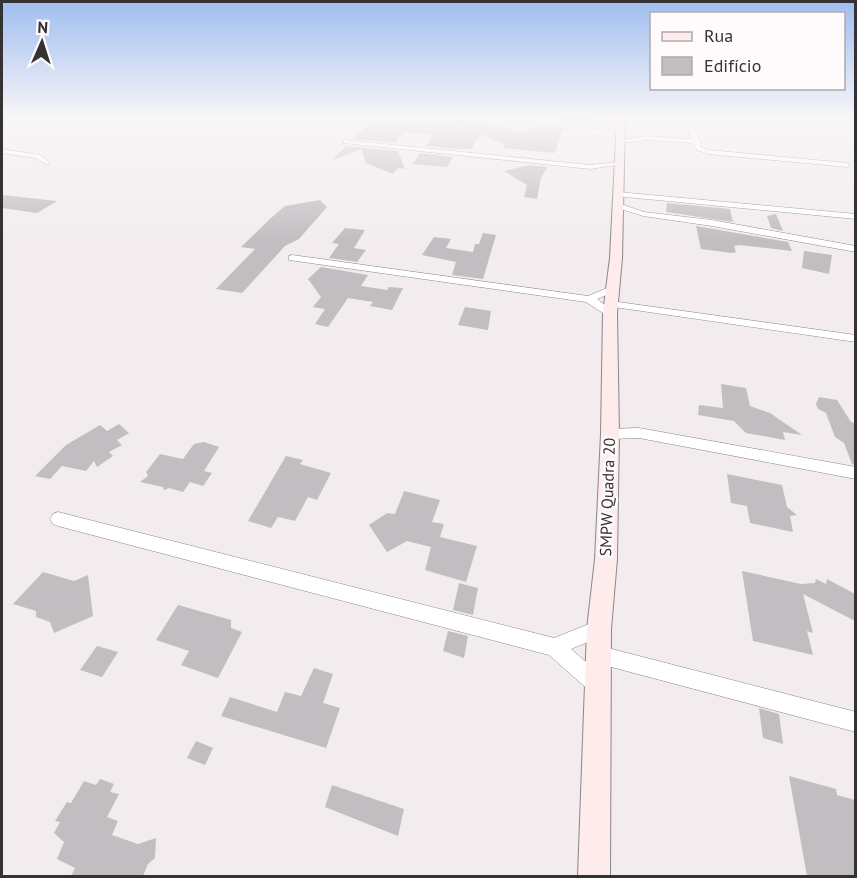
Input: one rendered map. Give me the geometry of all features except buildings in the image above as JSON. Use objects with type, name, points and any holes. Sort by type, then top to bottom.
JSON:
[{"type":"street","points":[[42,159],[47,163]]},
{"type":"street","points":[[511,159],[590,167],[643,214],[712,223],[855,249]]},
{"type":"street","name":"SMPW Quadra 20","points":[[594,876],[599,629],[606,559],[611,302],[619,159]]},
{"type":"street","points":[[783,159],[847,165]]},
{"type":"street","points":[[618,192],[643,214]]},
{"type":"street","points":[[618,192],[855,217]]},
{"type":"street","points":[[292,258],[611,302],[855,339]]},
{"type":"street","points":[[589,299],[611,302]]},
{"type":"street","points":[[610,414],[639,433]]},
{"type":"street","points":[[610,434],[639,433],[855,473]]},
{"type":"street","points":[[58,519],[554,647],[599,686]]},
{"type":"street","points":[[554,647],[599,629]]},
{"type":"street","points":[[600,655],[855,722]]}]
